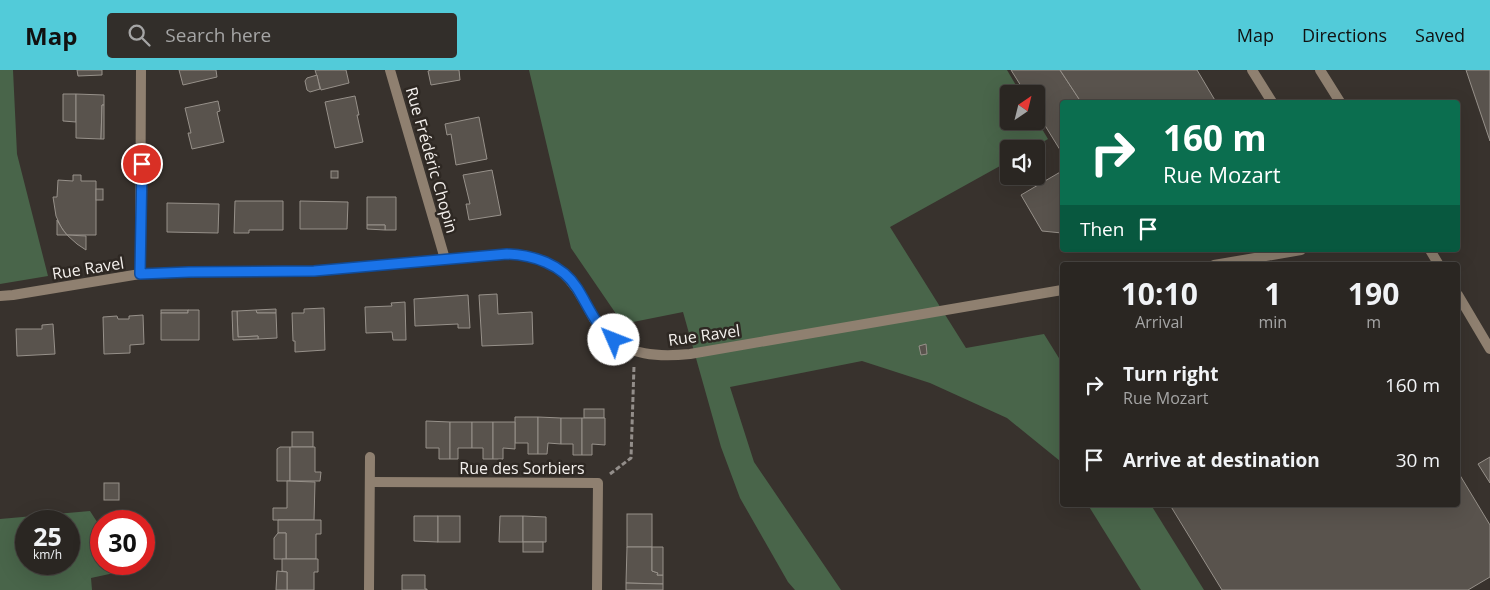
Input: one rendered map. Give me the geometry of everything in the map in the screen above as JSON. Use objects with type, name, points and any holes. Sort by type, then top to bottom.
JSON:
[{"type":"street","points":[[140,274],[141,70]]},
{"type":"street","name":"Rue Frédéric Chopin","points":[[390,70],[445,259]]},
{"type":"street","points":[[1252,70],[1271,100]]},
{"type":"street","points":[[1320,70],[1339,100]]},
{"type":"street","points":[[1224,262],[1247,255],[1279,252]]},
{"type":"street","name":"Rue Ravel","points":[[0,296],[140,274],[314,271],[507,254],[521,255],[546,262],[566,276],[576,286],[596,323],[604,333],[624,346],[648,355],[661,356],[690,354],[1060,290]]},
{"type":"street","points":[[1460,298],[1490,349]]},
{"type":"street","points":[[369,590],[370,457]]},
{"type":"street","name":"Rue des Sorbiers","points":[[370,482],[598,484],[597,590]]},
{"type":"path","points":[[598,484],[631,458],[634,350]]},
{"type":"green space","points":[[0,70],[13,70],[17,154],[48,276],[0,284]]},
{"type":"green space","points":[[529,70],[1007,70],[1016,85],[1000,85],[1000,130],[1043,130],[1048,139],[1045,141],[1000,140],[1000,166],[890,227],[966,348],[1044,334],[1060,360],[1060,461],[1007,418],[930,383],[862,361],[730,387],[754,462],[841,590],[795,590],[788,582],[740,498],[721,447],[683,312],[623,324],[571,248]]},
{"type":"green space","points":[[1089,507],[1152,507],[1204,590],[1141,590]]},
{"type":"green space","points":[[90,511],[90,575],[105,575],[91,578],[92,590],[0,590],[0,519],[15,518],[15,575],[80,575],[80,512]]},
{"type":"building","points":[[77,70],[102,70],[102,75],[78,76]]},
{"type":"building","points":[[179,70],[216,70],[217,77],[183,85]]},
{"type":"building","points":[[315,70],[346,70],[349,83],[321,90]]},
{"type":"building","points":[[459,70],[460,80],[431,85],[428,71]]},
{"type":"building","points":[[1011,70],[1060,70],[1080,100],[1060,100],[1060,150],[1045,126],[1045,85],[1020,85]]},
{"type":"building","points":[[1060,70],[1197,70],[1215,100],[1080,100]]},
{"type":"building","points":[[1466,70],[1490,70],[1490,141]]},
{"type":"building","points":[[317,75],[320,89],[310,92],[307,90],[305,81],[307,78]]},
{"type":"building","points":[[63,94],[76,94],[76,122],[63,121]]},
{"type":"building","points":[[76,94],[104,95],[101,139],[76,138]]},
{"type":"building","points":[[355,96],[363,142],[335,148],[325,102]]},
{"type":"building","points":[[218,101],[220,111],[217,112],[224,142],[192,149],[188,133],[191,133],[185,108]]},
{"type":"building","points":[[102,105],[104,105],[104,139],[101,139]]},
{"type":"building","points":[[479,117],[487,159],[456,165],[451,134],[447,135],[445,124]]},
{"type":"building","points":[[492,170],[501,215],[469,220],[466,204],[470,204],[463,175]]},
{"type":"building","points":[[331,171],[338,171],[338,178],[331,178]]},
{"type":"building","points":[[1060,172],[1060,233],[1042,231],[1021,195],[1038,185],[1045,185],[1045,181]]},
{"type":"building","points":[[73,175],[81,175],[81,181],[96,181],[96,235],[67,235],[56,216],[53,197],[57,197],[58,180],[73,181]]},
{"type":"building","points":[[96,189],[103,189],[103,200],[96,200]]},
{"type":"building","points":[[367,197],[396,197],[396,230],[385,230],[385,225],[367,225]]},
{"type":"building","points":[[235,201],[283,201],[283,230],[249,230],[249,233],[234,233]]},
{"type":"building","points":[[300,201],[348,202],[347,229],[300,229]]},
{"type":"building","points":[[167,203],[219,204],[218,233],[167,232]]},
{"type":"building","points":[[57,220],[63,230],[67,235],[57,235]]},
{"type":"building","points":[[367,225],[385,225],[385,230],[367,229]]},
{"type":"building","points":[[67,235],[86,236],[86,250],[77,244]]},
{"type":"building","points":[[497,294],[498,314],[532,312],[533,344],[482,346],[479,295]]},
{"type":"building","points":[[468,295],[470,328],[458,328],[458,324],[415,326],[414,299]]},
{"type":"building","points":[[405,302],[406,340],[393,340],[392,332],[366,333],[365,307],[392,306],[391,303]]},
{"type":"building","points":[[324,308],[325,350],[295,352],[292,313],[304,313],[304,309]]},
{"type":"building","points":[[276,309],[276,313],[257,313],[256,310]]},
{"type":"building","points":[[161,310],[188,310],[188,313],[161,313]]},
{"type":"building","points":[[188,310],[199,310],[199,340],[161,340],[161,313],[188,313]]},
{"type":"building","points":[[256,310],[257,313],[276,313],[277,338],[258,339],[258,336],[238,337],[237,311]]},
{"type":"building","points":[[232,311],[237,311],[238,337],[258,336],[258,339],[233,340]]},
{"type":"building","points":[[143,315],[144,344],[130,345],[130,353],[104,354],[103,317],[117,316],[118,319],[129,319],[129,316]]},
{"type":"building","points":[[53,324],[55,354],[17,356],[16,329],[42,329],[42,325]]},
{"type":"building","points":[[926,344],[927,354],[921,355],[919,346]]},
{"type":"building","points":[[584,409],[604,409],[604,418],[584,418]]},
{"type":"building","points":[[515,417],[538,417],[538,454],[528,454],[528,443],[515,443]]},
{"type":"building","points":[[538,417],[561,418],[561,444],[548,443],[547,454],[538,454]]},
{"type":"building","points":[[561,418],[582,418],[582,455],[573,455],[573,444],[561,444]]},
{"type":"building","points":[[582,418],[605,418],[605,445],[592,444],[592,455],[582,455]]},
{"type":"building","points":[[426,421],[450,422],[450,459],[439,459],[439,448],[426,448]]},
{"type":"building","points":[[450,422],[472,422],[472,448],[458,448],[458,459],[450,459]]},
{"type":"building","points":[[472,422],[493,422],[493,459],[483,459],[483,448],[472,448]]},
{"type":"building","points":[[493,422],[515,422],[515,449],[503,448],[503,459],[493,459]]},
{"type":"building","points":[[292,432],[313,432],[313,447],[292,447]]},
{"type":"building","points":[[280,447],[290,447],[290,481],[277,481],[277,449]]},
{"type":"building","points":[[290,447],[315,447],[315,472],[321,472],[320,481],[290,481]]},
{"type":"building","points":[[1490,457],[1490,483],[1478,464]]},
{"type":"building","points":[[1460,475],[1490,525],[1490,577],[1468,590],[1222,590],[1171,507],[1460,507]]},
{"type":"building","points":[[287,481],[315,482],[314,520],[273,520],[273,508],[287,508]]},
{"type":"building","points":[[104,483],[119,483],[119,500],[104,500]]},
{"type":"building","points":[[627,514],[652,514],[652,547],[627,547]]},
{"type":"building","points":[[414,516],[438,516],[438,542],[414,541]]},
{"type":"building","points":[[438,516],[460,516],[460,542],[438,542]]},
{"type":"building","points":[[500,516],[523,516],[523,542],[499,542]]},
{"type":"building","points":[[523,516],[546,517],[546,542],[523,542]]},
{"type":"building","points":[[278,520],[321,520],[321,534],[316,534],[316,559],[286,559],[286,533],[278,533]]},
{"type":"building","points":[[278,533],[286,533],[286,559],[274,559],[274,538]]},
{"type":"building","points":[[523,542],[543,542],[543,552],[523,552]]},
{"type":"building","points":[[627,547],[652,547],[652,571],[658,573],[657,575],[663,575],[663,584],[626,583]]},
{"type":"building","points":[[652,547],[663,547],[663,575],[657,575],[658,573],[652,571]]},
{"type":"building","points":[[282,559],[318,559],[318,572],[314,572],[314,590],[287,590],[287,572],[282,571]]},
{"type":"building","points":[[277,571],[287,572],[287,590],[276,590]]},
{"type":"building","points":[[402,575],[425,575],[425,589],[427,590],[402,590]]},
{"type":"building","points":[[626,583],[663,584],[663,590],[626,590]]},
{"type":"route","points":[[142,164],[140,274],[337,270],[445,259],[507,254],[521,255],[546,262],[566,276],[576,286],[596,323],[604,333],[614,340]]}]
